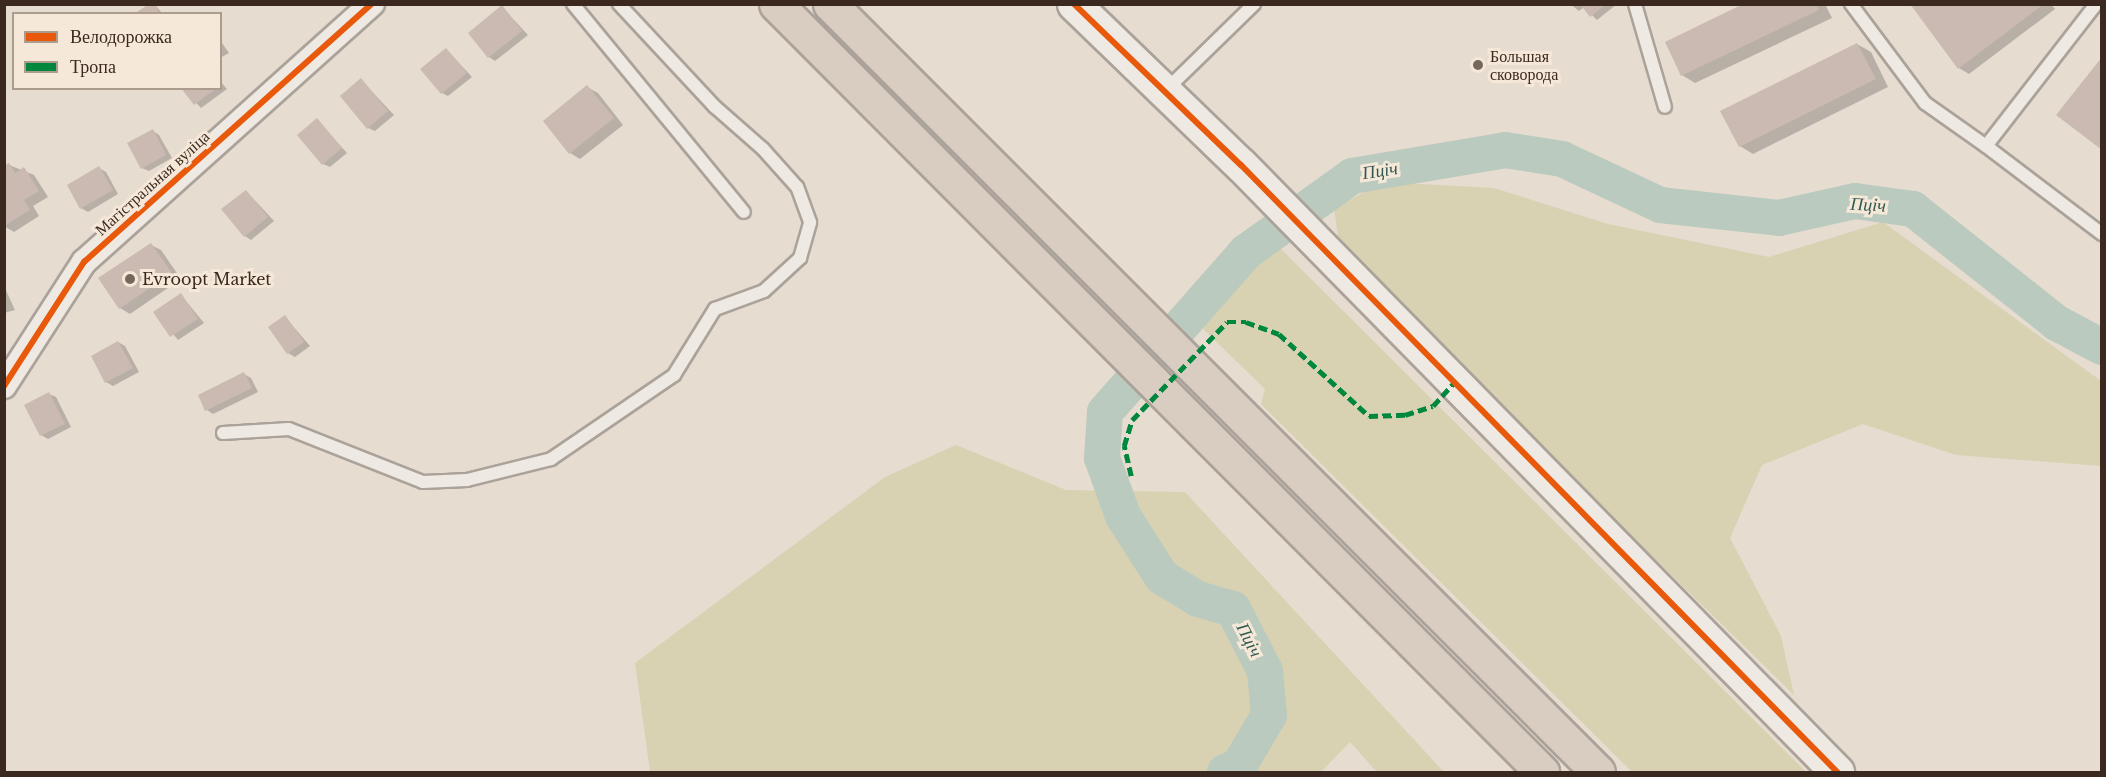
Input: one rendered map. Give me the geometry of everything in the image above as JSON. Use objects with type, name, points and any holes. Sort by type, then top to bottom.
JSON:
[{"type":"highway","points":[[776,4],[1542,772]]},
{"type":"highway","points":[[830,4],[1224,401],[1598,772]]},
{"type":"street","name":"Магістральная вуліца","points":[[4,386],[84,262],[372,4]]},
{"type":"street","points":[[1074,4],[1166,90],[1241,165],[1327,256],[1837,772]]},
{"type":"lane","points":[[573,4],[744,212]]},
{"type":"lane","points":[[223,433],[289,429],[423,482],[466,480],[551,459],[674,375],[715,309],[764,291],[800,258],[810,222],[797,187],[763,149],[715,107],[619,4]]},
{"type":"lane","points":[[1166,90],[1254,4]]},
{"type":"lane","points":[[1635,4],[1665,107]]},
{"type":"lane","points":[[1851,4],[1925,103],[2102,234]]},
{"type":"lane","points":[[1986,146],[2097,4]]},
{"type":"shaded area","points":[[1384,182],[1494,188],[1608,224],[1769,257],[1883,222],[2101,381],[2101,466],[1956,455],[1863,424],[1762,465],[1730,538],[1781,636],[1794,695],[1340,251],[1334,208]]},
{"type":"shaded area","points":[[1276,244],[1806,772],[1632,772],[1261,404],[1265,389],[1199,325],[1252,260]]},
{"type":"shaded area","points":[[956,445],[1066,490],[1185,492],[1444,772],[1377,772],[1350,742],[1321,772],[650,772],[635,663],[885,477]]},
{"type":"building","points":[[149,4],[155,4],[159,12],[137,12]]},
{"type":"building","points":[[1580,4],[1607,4],[1590,17]]},
{"type":"building","points":[[1743,4],[1816,4],[1819,10],[1681,76],[1665,42]]},
{"type":"building","points":[[1910,4],[2044,4],[1958,69]]},
{"type":"building","points":[[502,5],[522,31],[488,58],[468,33]]},
{"type":"building","points":[[1857,43],[1876,79],[1739,147],[1720,111]]},
{"type":"building","points":[[446,48],[467,73],[441,94],[420,69]]},
{"type":"building","points":[[2102,57],[2102,150],[2056,115]]},
{"type":"building","points":[[361,78],[388,111],[367,129],[340,96]]},
{"type":"building","points":[[587,85],[614,118],[569,154],[543,121]]},
{"type":"building","points":[[183,90],[214,90],[194,105]]},
{"type":"building","points":[[317,118],[342,148],[322,165],[297,135]]},
{"type":"building","points":[[153,129],[166,155],[141,169],[127,143]]},
{"type":"building","points":[[9,163],[15,173],[24,167],[39,191],[24,200],[30,210],[4,226],[4,166]]},
{"type":"building","points":[[99,166],[113,190],[80,209],[67,185]]},
{"type":"building","points":[[246,190],[268,217],[244,237],[221,209]]},
{"type":"building","points":[[151,243],[172,273],[119,309],[98,278]]},
{"type":"building","points":[[181,293],[198,319],[170,337],[153,312]]},
{"type":"building","points":[[285,315],[304,342],[287,354],[268,327]]},
{"type":"building","points":[[118,341],[133,368],[105,383],[91,356]]},
{"type":"building","points":[[244,372],[252,388],[205,411],[198,395]]},
{"type":"building","points":[[49,392],[65,424],[40,436],[24,405]]},
{"type":"waterway","name":"Пціч","points":[[1225,772],[1239,766],[1269,715],[1265,671],[1233,609],[1198,599],[1162,577],[1123,516],[1102,458],[1105,412],[1246,252],[1352,176],[1505,150],[1562,159],[1660,205],[1779,218],[1855,201],[1913,209],[2057,323],[2102,347]]},
{"type":"marked path","points":[[1131,476],[1124,446],[1132,420],[1227,322],[1246,322],[1279,334],[1369,416],[1405,415],[1433,406],[1454,383]]},
{"type":"cycle path","points":[[4,386],[84,262],[372,4]]},
{"type":"cycle path","points":[[1074,4],[1241,165],[1837,772]]},
{"type":"place","name":"Большая сковорода","points":[[1478,65]]},
{"type":"place","name":"Evroopt Market","points":[[130,279]]}]
